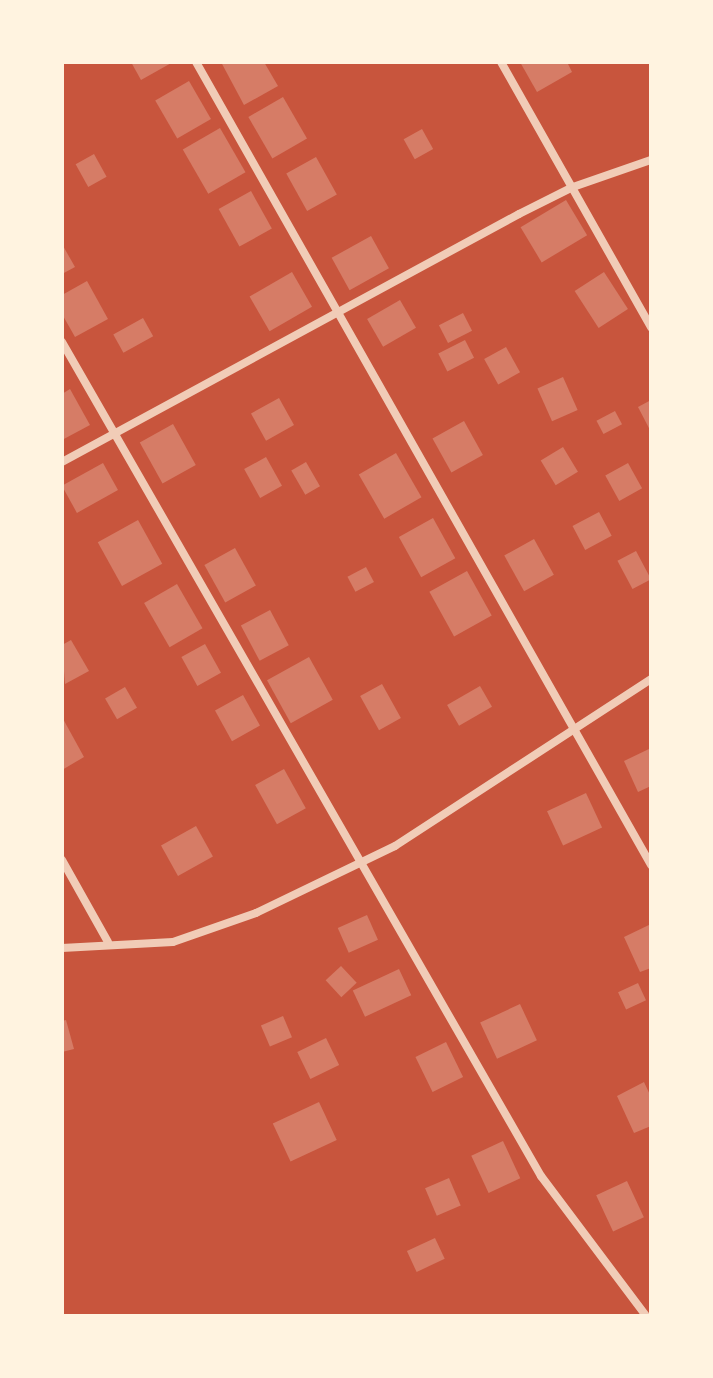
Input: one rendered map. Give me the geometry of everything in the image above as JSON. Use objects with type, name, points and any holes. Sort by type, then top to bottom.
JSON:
[{"type":"street","points":[[196,62],[651,865]]},
{"type":"street","points":[[501,62],[651,327]]},
{"type":"street","points":[[62,462],[573,187],[651,160]]},
{"type":"street","points":[[62,342],[358,864],[541,1176],[646,1316]]},
{"type":"street","points":[[62,948],[108,942],[173,942],[256,913],[395,846],[651,679]]},
{"type":"street","points":[[62,860],[108,942]]},
{"type":"building","points":[[131,62],[173,62],[141,80]]},
{"type":"building","points":[[221,62],[264,62],[278,86],[244,105]]},
{"type":"building","points":[[520,62],[567,62],[572,72],[537,92]]},
{"type":"building","points":[[189,81],[211,119],[177,139],[155,100]]},
{"type":"building","points":[[283,97],[307,139],[272,159],[248,117]]},
{"type":"building","points":[[220,128],[246,172],[208,194],[183,150]]},
{"type":"building","points":[[422,129],[433,149],[415,159],[404,139]]},
{"type":"building","points":[[94,154],[107,177],[88,187],[76,164]]},
{"type":"building","points":[[316,157],[337,195],[307,211],[286,173]]},
{"type":"building","points":[[251,191],[272,229],[239,247],[219,209]]},
{"type":"building","points":[[566,200],[587,235],[542,262],[521,227]]},
{"type":"building","points":[[371,236],[389,268],[350,290],[332,258]]},
{"type":"building","points":[[62,244],[75,267],[62,274]]},
{"type":"building","points":[[292,272],[312,307],[270,331],[250,296]]},
{"type":"building","points":[[604,272],[628,309],[599,328],[575,291]]},
{"type":"building","points":[[87,281],[108,319],[75,337],[62,314],[62,295]]},
{"type":"building","points":[[400,300],[416,328],[383,347],[367,319]]},
{"type":"building","points":[[463,313],[472,331],[448,343],[439,325]]},
{"type":"building","points":[[143,318],[153,336],[123,353],[113,334]]},
{"type":"building","points":[[465,340],[474,358],[447,371],[438,354]]},
{"type":"building","points":[[506,347],[520,372],[498,384],[484,359]]},
{"type":"building","points":[[563,377],[578,410],[552,421],[537,388]]},
{"type":"building","points":[[70,389],[90,425],[62,440],[62,394]]},
{"type":"building","points":[[279,398],[294,425],[266,441],[251,414]]},
{"type":"building","points":[[651,400],[651,432],[638,407]]},
{"type":"building","points":[[615,411],[622,424],[604,434],[596,421]]},
{"type":"building","points":[[464,421],[483,455],[451,473],[433,438]]},
{"type":"building","points":[[173,424],[196,465],[163,484],[140,442]]},
{"type":"building","points":[[563,447],[578,472],[556,485],[541,460]]},
{"type":"building","points":[[396,453],[422,497],[384,519],[359,474]]},
{"type":"building","points":[[266,457],[282,486],[260,498],[244,469]]},
{"type":"building","points":[[306,462],[320,486],[305,495],[291,470]]},
{"type":"building","points":[[103,463],[118,490],[77,513],[62,486]]},
{"type":"building","points":[[628,463],[642,488],[619,501],[605,476]]},
{"type":"building","points":[[599,512],[612,536],[585,550],[573,526]]},
{"type":"building","points":[[433,518],[455,558],[421,577],[399,537]]},
{"type":"building","points":[[138,520],[162,564],[122,586],[98,542]]},
{"type":"building","points":[[534,539],[554,575],[524,591],[504,555]]},
{"type":"building","points":[[235,548],[256,586],[225,603],[204,565]]},
{"type":"building","points":[[636,551],[651,579],[632,589],[617,561]]},
{"type":"building","points":[[366,567],[374,582],[355,592],[347,577]]},
{"type":"building","points":[[467,571],[492,616],[454,636],[429,592]]},
{"type":"building","points":[[177,584],[202,628],[170,647],[144,603]]},
{"type":"building","points":[[270,610],[289,645],[260,661],[241,625]]},
{"type":"building","points":[[71,640],[89,671],[65,684],[62,645]]},
{"type":"building","points":[[205,644],[221,673],[197,686],[181,657]]},
{"type":"building","points":[[309,657],[333,700],[291,723],[267,680]]},
{"type":"building","points":[[382,684],[401,718],[379,730],[360,696]]},
{"type":"building","points":[[480,686],[492,707],[459,726],[447,705]]},
{"type":"building","points":[[125,687],[137,708],[117,719],[105,698]]},
{"type":"building","points":[[243,695],[260,726],[232,741],[215,711]]},
{"type":"building","points":[[62,717],[84,757],[62,770]]},
{"type":"building","points":[[651,748],[651,786],[638,792],[624,761]]},
{"type":"building","points":[[284,769],[306,808],[277,824],[255,785]]},
{"type":"building","points":[[586,793],[602,827],[563,846],[547,811]]},
{"type":"building","points":[[196,826],[213,857],[178,876],[161,845]]},
{"type":"building","points":[[367,915],[378,940],[349,953],[338,928]]},
{"type":"building","points":[[651,924],[651,968],[640,972],[624,937]]},
{"type":"building","points":[[341,966],[357,983],[341,997],[326,980]]},
{"type":"building","points":[[399,969],[411,995],[365,1017],[353,991]]},
{"type":"building","points":[[638,983],[646,1000],[626,1010],[618,992]]},
{"type":"building","points":[[520,1004],[537,1040],[497,1059],[480,1023]]},
{"type":"building","points":[[283,1016],[292,1037],[270,1047],[261,1025]]},
{"type":"building","points":[[66,1020],[74,1049],[62,1052],[62,1021]]},
{"type":"building","points":[[326,1038],[339,1065],[310,1079],[297,1052]]},
{"type":"building","points":[[446,1042],[463,1077],[433,1092],[415,1057]]},
{"type":"building","points":[[644,1082],[651,1097],[651,1126],[634,1133],[617,1096]]},
{"type":"building","points":[[319,1102],[337,1140],[291,1162],[273,1124]]},
{"type":"building","points":[[503,1141],[520,1178],[489,1193],[471,1156]]},
{"type":"building","points":[[449,1178],[461,1206],[437,1216],[425,1188]]},
{"type":"building","points":[[627,1181],[644,1217],[613,1232],[596,1195]]},
{"type":"building","points":[[435,1238],[445,1259],[417,1272],[407,1251]]}]
